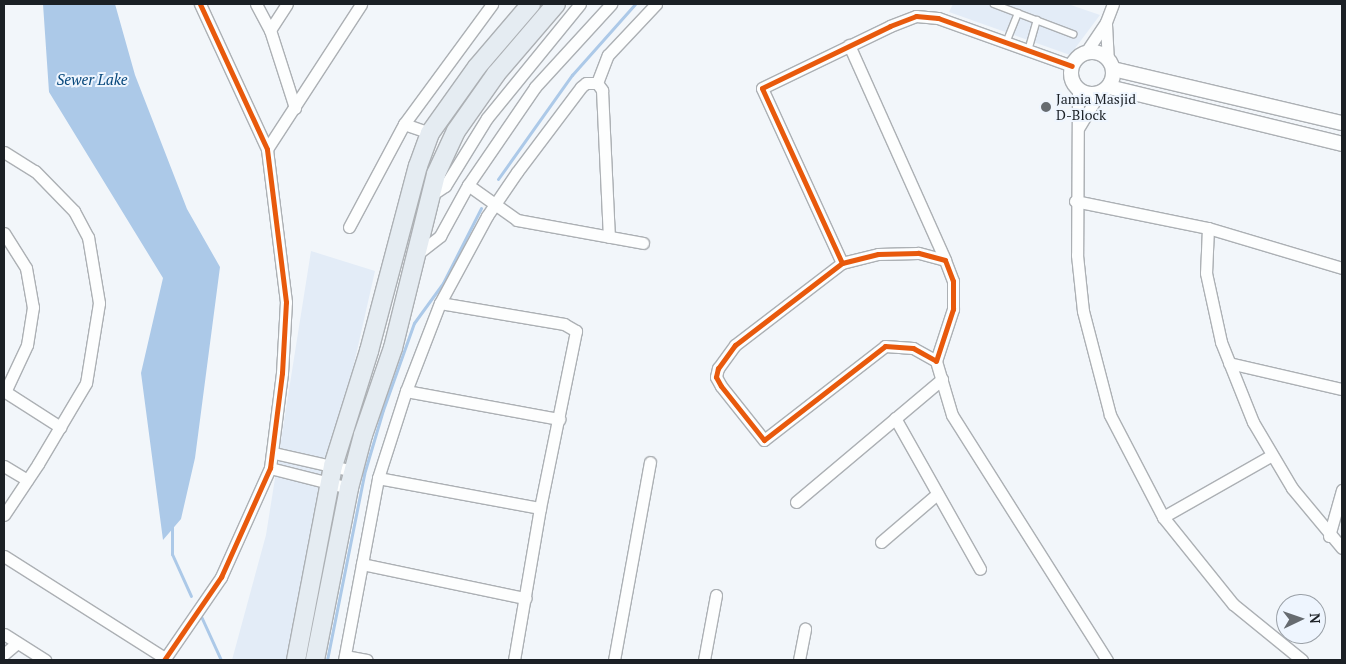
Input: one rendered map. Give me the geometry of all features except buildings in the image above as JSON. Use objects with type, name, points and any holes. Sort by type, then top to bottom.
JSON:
[{"type":"main road","points":[[296,660],[333,466],[370,351],[418,166],[430,133],[477,67],[531,4]]},
{"type":"main road","points":[[315,660],[351,479],[393,348],[430,196],[456,131],[496,74],[556,4]]},
{"type":"street","points":[[4,556],[165,659],[220,577],[270,468],[274,453],[286,302],[267,149],[200,4]]},
{"type":"street","points":[[256,4],[270,30],[294,108]]},
{"type":"street","points":[[270,30],[287,4]]},
{"type":"street","points":[[267,149],[361,4]]},
{"type":"street","points":[[349,227],[404,124],[492,4]]},
{"type":"street","points":[[430,196],[445,186],[487,118],[580,4]]},
{"type":"street","points":[[415,256],[440,236],[468,185],[535,87],[611,4]]},
{"type":"street","points":[[597,83],[608,55],[656,4]]},
{"type":"street","points":[[1113,4],[1106,22],[1086,52],[1072,66],[1072,78],[1078,89],[1079,127],[1075,201],[1083,311],[1110,415],[1162,517],[1233,604],[1302,660]]},
{"type":"street","points":[[842,263],[762,88],[916,16],[938,18],[1072,66]]},
{"type":"street","points":[[1079,127],[1104,90],[1110,64],[1106,22]]},
{"type":"street","points":[[548,41],[564,55]]},
{"type":"street","points":[[849,46],[953,281],[953,309],[936,361],[952,415],[1107,660]]},
{"type":"street","points":[[1086,52],[1097,52],[1110,64],[1342,123]]},
{"type":"street","points":[[367,660],[344,658],[378,478],[406,391],[440,303],[496,204],[581,87],[586,83],[597,83]]},
{"type":"street","points":[[597,83],[602,90],[609,237]]},
{"type":"street","points":[[1078,89],[1091,95],[1104,90],[1342,144]]},
{"type":"street","points":[[487,118],[506,130]]},
{"type":"street","points":[[404,124],[430,133]]},
{"type":"street","points":[[4,152],[35,171],[74,211],[88,237],[99,303],[86,383],[4,515]]},
{"type":"street","points":[[468,185],[517,220],[643,243]]},
{"type":"street","points":[[1075,201],[1208,228],[1342,268]]},
{"type":"street","points":[[1208,228],[1206,273],[1221,342],[1253,422],[1292,488],[1329,536],[1342,548]]},
{"type":"street","points":[[4,233],[26,268],[33,307],[28,345],[4,391],[60,427]]},
{"type":"street","points":[[936,361],[913,348],[885,346],[764,440],[716,377],[718,368],[735,345],[842,263],[878,254],[918,253],[945,260]]},
{"type":"street","points":[[440,303],[564,324],[576,331],[540,508],[514,660]]},
{"type":"street","points":[[1229,363],[1342,389]]},
{"type":"street","points":[[796,502],[942,379]]},
{"type":"street","points":[[406,391],[559,419]]},
{"type":"street","points":[[895,418],[980,570]]},
{"type":"street","points":[[274,453],[333,466],[351,479]]},
{"type":"street","points":[[1162,517],[1272,455]]},
{"type":"street","points":[[614,660],[650,462]]},
{"type":"street","points":[[4,466],[27,480]]},
{"type":"street","points":[[270,468],[329,483],[351,479]]},
{"type":"street","points":[[378,478],[540,508]]},
{"type":"street","points":[[1329,536],[1342,490]]},
{"type":"street","points":[[881,542],[937,494]]},
{"type":"street","points":[[362,564],[525,598]]},
{"type":"street","points":[[704,660],[716,595]]},
{"type":"street","points":[[799,660],[805,630]]},
{"type":"street","points":[[4,634],[45,660]]},
{"type":"street","points":[[4,654],[17,643]]},
{"type":"lane","points":[[994,4],[1073,34]]},
{"type":"lane","points":[[1006,43],[1018,13]]},
{"type":"lane","points":[[1028,51],[1037,20]]},
{"type":"shaded area","points":[[953,4],[1068,4],[1100,15],[1070,55],[949,12]]},
{"type":"shaded area","points":[[311,251],[375,271],[287,660],[232,660],[266,535]]},
{"type":"water","name":"Sewer Lake","points":[[43,4],[115,4],[135,75],[187,209],[220,267],[195,458],[181,519],[163,540],[141,373],[163,278],[49,92]]},
{"type":"waterway","points":[[498,179],[572,75],[635,4]]},
{"type":"waterway","points":[[327,660],[364,474],[383,410],[414,323],[443,283],[481,208]]},
{"type":"waterway","points":[[172,526],[172,554],[191,596]]},
{"type":"waterway","points":[[200,614],[221,660]]},
{"type":"cycle path","points":[[164,660],[221,577],[270,468],[282,373],[286,302],[267,149],[200,4]]},
{"type":"cycle path","points":[[842,263],[735,345],[718,368],[716,377],[721,386],[764,440],[885,346],[913,348],[936,361],[953,309],[953,281],[945,260],[918,253],[878,254],[842,263],[762,88],[890,26],[916,16],[938,18],[1072,66]]},
{"type":"place","name":"Jamia Masjid D-Block","points":[[1046,107]]}]
